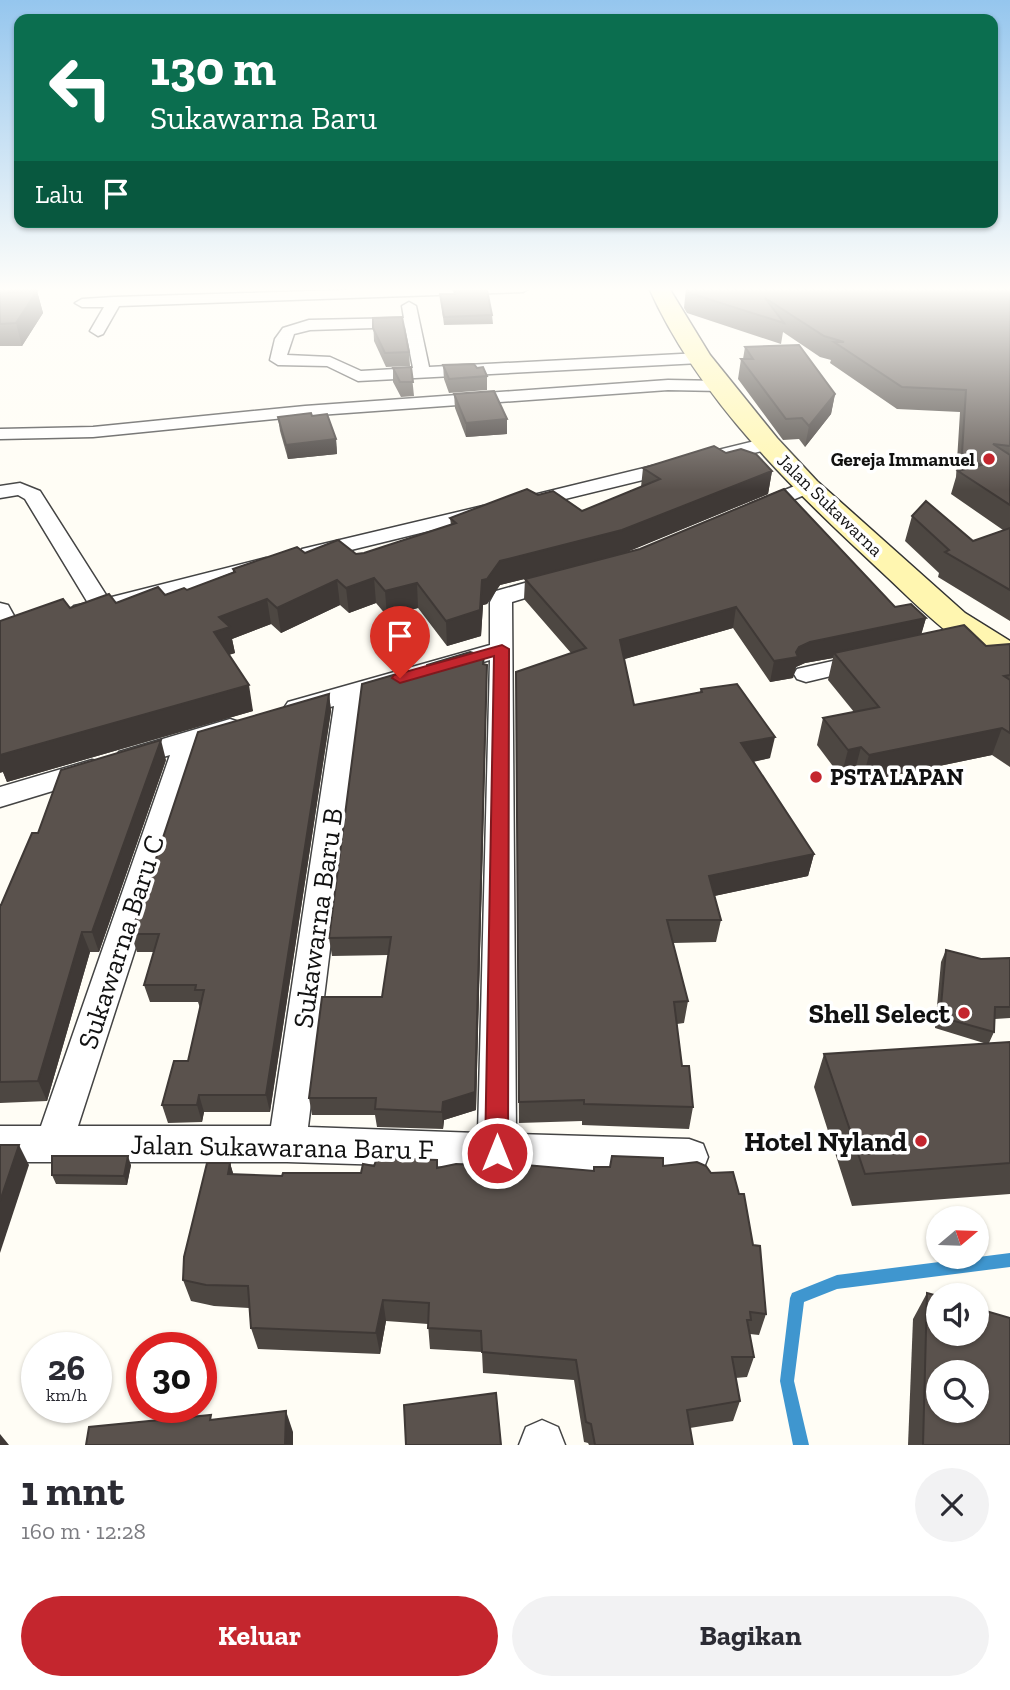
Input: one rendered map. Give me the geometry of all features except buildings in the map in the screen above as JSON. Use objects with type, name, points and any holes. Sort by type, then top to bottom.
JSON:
[{"type":"street","points":[[279,355],[278,360],[318,359],[345,365],[358,376],[422,373],[712,374]]},
{"type":"street","points":[[418,355],[422,373]]},
{"type":"street","name":"Jalan Sukawarna","points":[[701,355],[767,444],[807,487],[953,620],[965,639],[1010,656]]},
{"type":"street","points":[[0,434],[93,432],[305,411],[668,385],[712,374]]},
{"type":"street","points":[[62,617],[101,605],[767,444]]},
{"type":"street","points":[[739,516],[807,487]]},
{"type":"street","points":[[0,492],[20,489],[33,495],[101,605]]},
{"type":"street","points":[[497,1153],[501,602],[504,596],[588,573]]},
{"type":"street","points":[[0,610],[6,633],[37,624]]},
{"type":"street","points":[[0,797],[502,649]]},
{"type":"street","points":[[806,674],[885,657]]},
{"type":"street","name":"Sukawarna Baru B","points":[[287,1144],[349,693]]},
{"type":"street","name":"Sukawarna Baru C","points":[[54,1143],[188,740]]},
{"type":"street","name":"Jalan Sukawarana Baru F","points":[[0,1144],[287,1144],[497,1153],[689,1157]]},
{"type":"waterway","points":[[801,1445],[787,1381],[797,1298],[837,1282],[1010,1260]]},
{"type":"place","name":"Gereja Immanuel","points":[[989,459]]},
{"type":"place","name":"PSTA LAPAN","points":[[816,777]]},
{"type":"place","name":"Shell Select","points":[[964,1013]]},
{"type":"place","name":"Hotel Nyland","points":[[921,1141]]},
{"type":"route","points":[[400,678],[502,649],[497,1153]]}]
